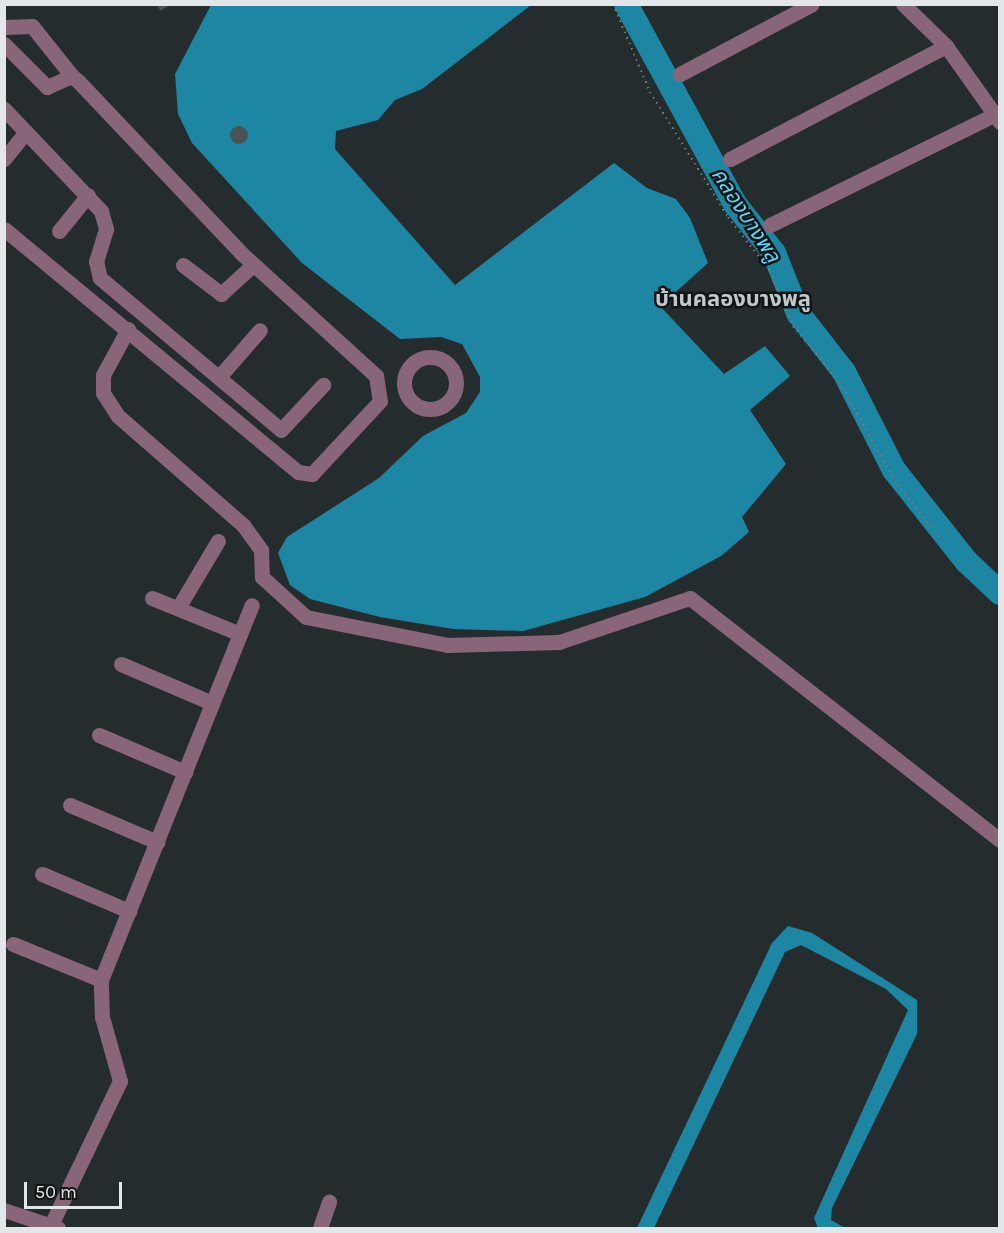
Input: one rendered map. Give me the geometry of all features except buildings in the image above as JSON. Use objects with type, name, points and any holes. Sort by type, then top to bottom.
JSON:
[{"type":"street","points":[[680,74],[812,4]]},
{"type":"street","points":[[770,225],[995,119],[946,46],[903,4]]},
{"type":"street","points":[[4,27],[32,26],[72,76],[253,265],[376,376],[382,394],[374,409],[305,475],[4,229]]},
{"type":"street","points":[[4,44],[47,87],[72,76]]},
{"type":"street","points":[[730,159],[946,46]]},
{"type":"street","points":[[4,109],[88,195],[106,222],[96,261],[100,278],[281,430],[323,385]]},
{"type":"street","points":[[4,159],[26,132]]},
{"type":"street","points":[[58,231],[88,195]]},
{"type":"street","points":[[183,265],[221,294],[253,265]]},
{"type":"street","points":[[128,329],[103,375],[103,393],[118,416],[243,525],[261,550],[262,578],[306,617],[447,645],[559,642],[690,598],[999,840]]},
{"type":"street","points":[[219,377],[260,330]]},
{"type":"street","points":[[382,394],[405,389]]},
{"type":"street","points":[[178,608],[218,541]]},
{"type":"street","points":[[152,598],[240,634]]},
{"type":"street","points":[[4,1210],[45,1227],[120,1081],[102,1017],[101,980],[252,605]]},
{"type":"street","points":[[121,664],[212,703]]},
{"type":"street","points":[[99,735],[185,772]]},
{"type":"street","points":[[70,805],[156,842]]},
{"type":"street","points":[[42,874],[129,911]]},
{"type":"street","points":[[13,944],[101,980]]},
{"type":"street","points":[[320,1228],[329,1202]]},
{"type":"path","points":[[613,4],[650,92],[728,217],[770,271],[793,326],[839,382],[897,484],[941,540]]},
{"type":"water","points":[[211,5],[531,5],[422,89],[395,100],[378,120],[336,131],[335,149],[455,285],[614,163],[647,188],[676,199],[690,218],[708,263],[660,306],[724,374],[765,346],[790,376],[750,410],[786,464],[742,517],[749,532],[721,556],[645,597],[523,631],[453,629],[380,617],[310,599],[290,585],[278,553],[287,537],[379,478],[423,436],[466,413],[480,392],[480,377],[462,344],[441,337],[400,339],[302,263],[192,143],[178,114],[175,74]]},
{"type":"water","points":[[788,926],[812,933],[917,1000],[917,1034],[832,1208],[831,1220],[845,1228],[818,1228],[814,1218],[908,1010],[886,989],[801,945],[785,952],[654,1228],[637,1228],[772,943]]},
{"type":"waterway","name":"คลองบางพลู","points":[[626,4],[735,204],[774,253],[798,313],[844,372],[894,470],[967,562],[1000,593]]},
{"type":"district","name":"บ้านคลองบางพลู","points":[[733,300]]}]
